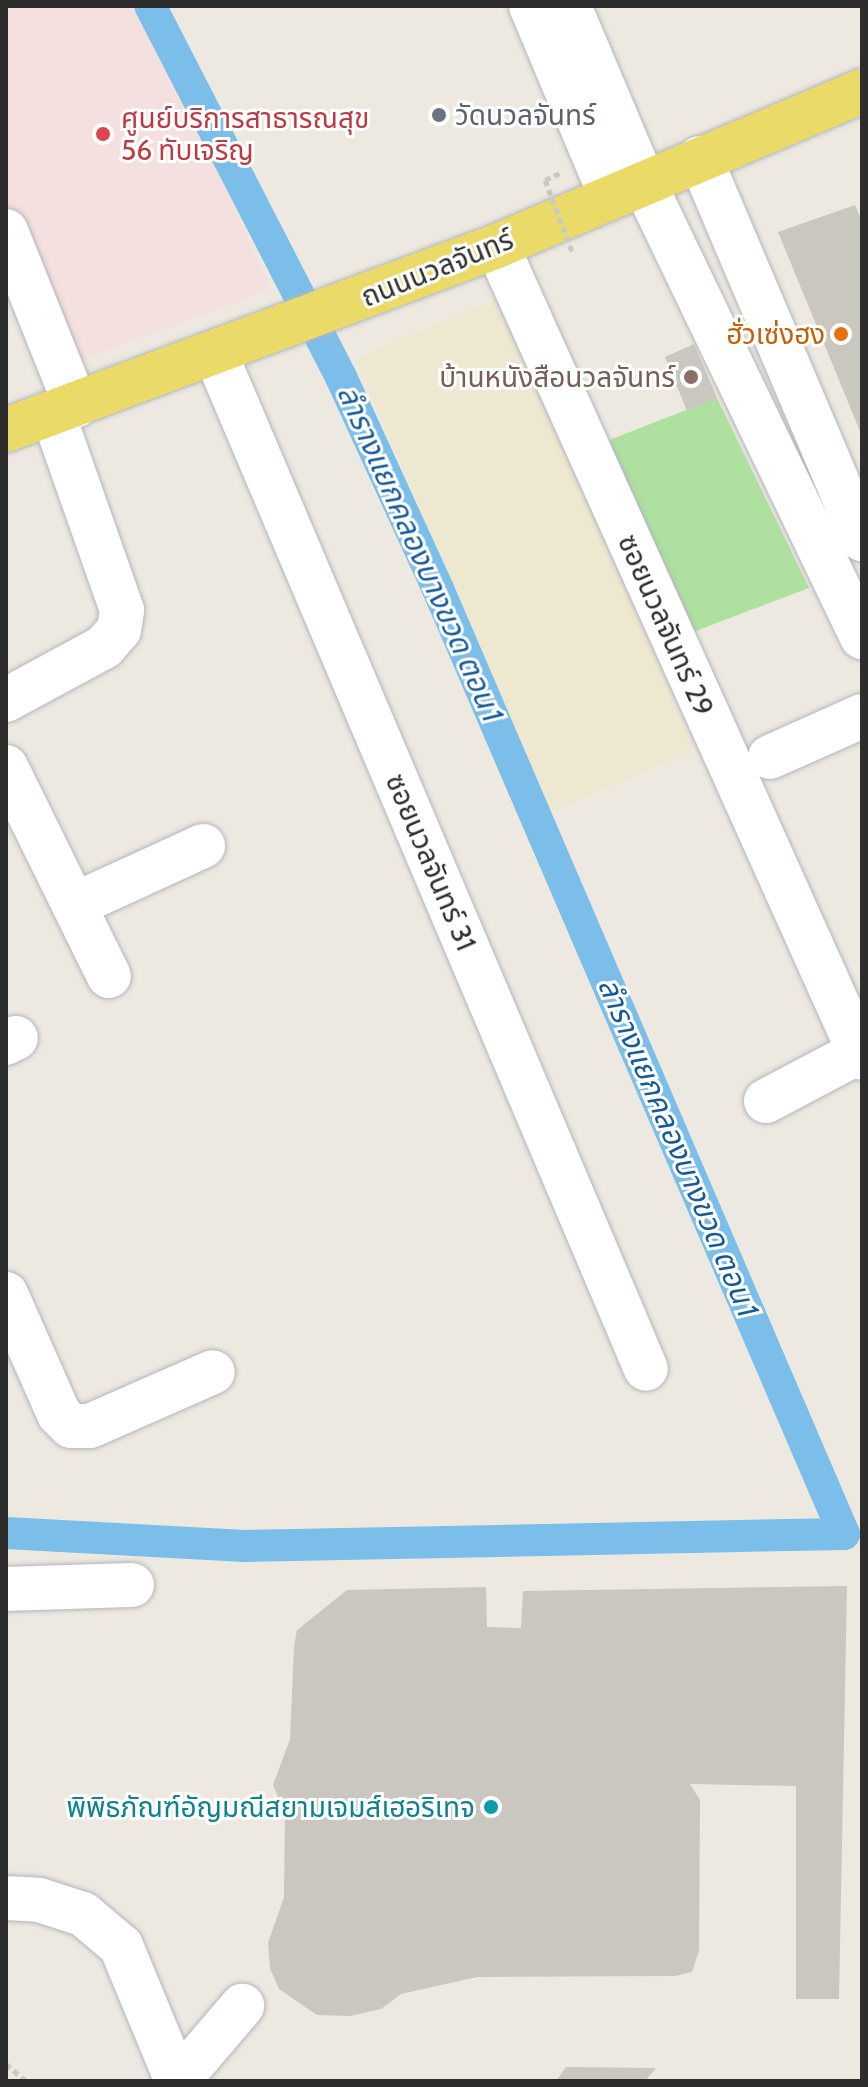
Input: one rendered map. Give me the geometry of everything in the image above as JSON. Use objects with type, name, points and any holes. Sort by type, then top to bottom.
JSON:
[{"type":"main road","name":"ถนนนวลจันทร์","points":[[6,430],[216,355],[497,246],[626,188],[862,91]]},
{"type":"street","points":[[531,6],[862,637]]},
{"type":"street","points":[[569,6],[626,188]]},
{"type":"street","points":[[700,158],[862,539]]},
{"type":"street","points":[[6,231],[65,410],[122,610],[119,630],[104,647],[12,692],[6,700]]},
{"type":"street","name":"ซอยนวลจันทร์ 29","points":[[497,246],[860,1055]]},
{"type":"street","name":"ซอยนวลจันทร์ 31","points":[[216,355],[646,1369]]},
{"type":"street","points":[[770,757],[862,716]]},
{"type":"street","points":[[6,767],[109,976]]},
{"type":"street","points":[[74,905],[203,846]]},
{"type":"street","points":[[766,1101],[860,1055]]},
{"type":"street","points":[[6,1294],[59,1414],[71,1426],[90,1426],[213,1372]]},
{"type":"street","points":[[6,1589],[132,1585]]},
{"type":"street","points":[[6,1898],[39,1900],[83,1914],[121,1946],[178,2081],[242,2006]]},
{"type":"path","points":[[545,180],[573,254]]},
{"type":"path","points":[[6,2064],[26,2081]]},
{"type":"shaded area","name":"ศูนย์บริการสาธารณสุข 56 ทับเจริญ","points":[[6,6],[142,6],[271,289],[53,371],[6,263]]},
{"type":"shaded area","points":[[502,296],[695,750],[549,813],[356,359]]},
{"type":"green space","points":[[717,398],[809,588],[680,637],[594,446]]},
{"type":"building","name":"ฮั่วเซ่งฮง","points":[[855,205],[862,222],[862,436],[778,232]]},
{"type":"building","name":"บ้านหนังสือนวลจันทร์","points":[[694,344],[717,398],[687,411],[665,357]]},
{"type":"building","name":"พิพิธภัณฑ์อัญมณีสยามเจมส์เฮอริเทจ","points":[[847,1586],[839,1999],[796,1999],[796,1786],[690,1784],[700,1800],[699,1951],[692,1972],[675,1976],[477,1977],[401,1994],[381,2009],[350,2016],[317,2015],[279,1989],[270,1968],[268,1943],[284,1897],[285,1813],[273,1785],[290,1739],[294,1647],[297,1630],[347,1590],[486,1587],[487,1627],[521,1628],[523,1591]]},
{"type":"building","points":[[566,2067],[656,2068],[645,2081],[556,2081]]},
{"type":"waterway","name":"ลำรางแยกคลองบางขวด ตอน 1","points":[[6,1533],[245,1546],[844,1534],[438,589],[341,377],[150,6]]},
{"type":"place","name":"วัดนวลจันทร์","points":[[439,115]]},
{"type":"place","name":"ศูนย์บริการสาธารณสุข 56 ทับเจริญ","points":[[103,134]]},
{"type":"place","name":"ฮั่วเซ่งฮง","points":[[841,334]]},
{"type":"place","name":"บ้านหนังสือนวลจันทร์","points":[[691,377]]},
{"type":"place","name":"พิพิธภัณฑ์อัญมณีสยามเจมส์เฮอริเทจ","points":[[491,1807]]}]
